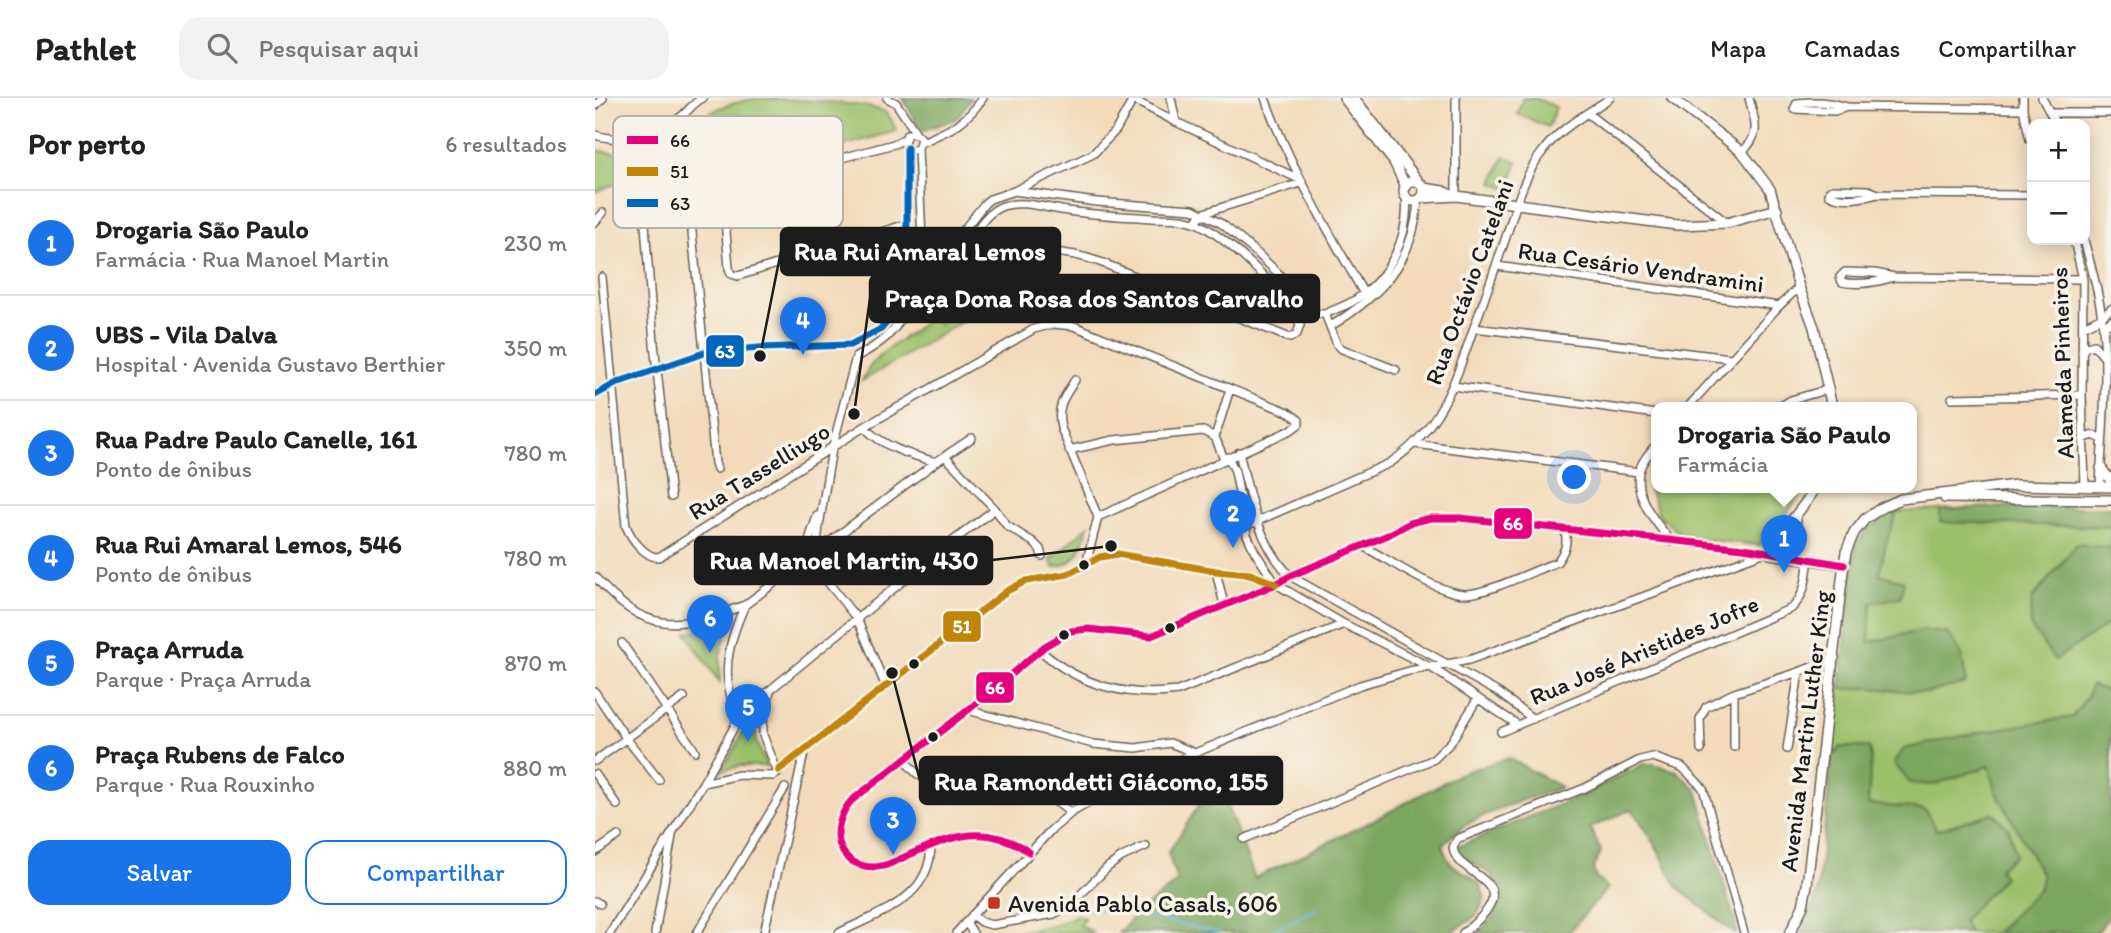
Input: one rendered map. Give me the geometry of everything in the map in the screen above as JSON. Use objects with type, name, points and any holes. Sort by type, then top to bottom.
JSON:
[{"type":"main road","points":[[1344,98],[1394,162],[1406,191],[1413,200],[1420,192]]},
{"type":"main road","points":[[1354,98],[1420,192]]},
{"type":"main road","points":[[1672,98],[1742,152],[1770,189],[1799,287],[1814,327],[1831,402]]},
{"type":"main road","points":[[1406,191],[1411,182],[1420,192],[1677,225],[1727,223],[1777,209]]},
{"type":"main road","points":[[2101,468],[2111,481]]},
{"type":"main road","name":"Avenida Martin Luther King","points":[[1790,933],[1803,906],[1807,885],[1844,565],[1854,533],[1865,519],[1901,499],[2016,485],[2111,487]]},
{"type":"main road","points":[[2085,486],[2099,499]]},
{"type":"main road","points":[[2099,499],[2100,487]]},
{"type":"main road","points":[[1766,553],[1798,515],[1812,493]]},
{"type":"main road","name":"Avenida Martin Luther King","points":[[1926,497],[2099,499]]},
{"type":"main road","points":[[1784,555],[1798,515]]},
{"type":"main road","points":[[1766,553],[1844,565]]},
{"type":"street","points":[[887,98],[896,103],[915,141],[922,240],[929,248],[940,251],[950,247],[990,199],[1014,191],[1093,154],[1117,130],[1131,99],[1300,181]]},
{"type":"street","points":[[843,158],[915,141],[960,124],[983,98]]},
{"type":"street","points":[[1171,98],[1175,122]]},
{"type":"street","points":[[1265,98],[1275,128],[1300,181],[1364,294]]},
{"type":"street","points":[[1455,196],[1456,98]]},
{"type":"street","name":"Rua Octávio Catelani","points":[[1246,526],[1390,463],[1415,444],[1436,418],[1453,386],[1529,174],[1543,150],[1560,132],[1610,98]]},
{"type":"street","points":[[1742,152],[1750,145],[1756,133],[1749,98]]},
{"type":"street","points":[[2023,98],[2027,122]]},
{"type":"street","points":[[2042,98],[2052,119]]},
{"type":"street","points":[[681,116],[700,99]]},
{"type":"street","points":[[1847,107],[1835,111],[1794,109],[1797,103],[1833,102],[1847,107],[2023,109]]},
{"type":"street","points":[[595,115],[599,103]]},
{"type":"street","points":[[1587,113],[1727,223]]},
{"type":"street","points":[[2050,114],[2111,113]]},
{"type":"street","points":[[595,135],[613,139]]},
{"type":"street","points":[[595,395],[611,386],[705,353],[850,345],[876,333],[899,306],[915,141]]},
{"type":"street","points":[[1042,195],[1040,188],[1044,177]]},
{"type":"street","points":[[1195,222],[1204,213],[1300,181]]},
{"type":"street","points":[[1878,194],[1868,190],[1834,189],[1830,190],[1829,194],[1835,198],[1866,198],[1878,194],[2027,195]]},
{"type":"street","points":[[1014,191],[1109,203],[1193,209],[1204,213],[1222,224],[1280,275],[1309,313]]},
{"type":"street","points":[[1297,318],[1309,313],[1325,314],[1342,307],[1364,294],[1387,269],[1398,249],[1407,217],[1406,191]]},
{"type":"street","points":[[1331,326],[1376,294],[1398,268],[1413,231],[1420,192]]},
{"type":"street","points":[[856,357],[881,342],[899,323],[904,314],[915,271],[943,271],[951,267],[993,212],[1005,205],[1024,204],[1091,214],[1195,222],[1215,235],[1269,281],[1300,326],[1299,331],[1290,338],[1100,261],[1053,250],[1029,253],[984,272],[945,296]]},
{"type":"street","points":[[595,222],[603,213]]},
{"type":"street","points":[[726,228],[729,268],[734,275],[750,273],[907,224]]},
{"type":"street","points":[[645,228],[671,497]]},
{"type":"street","points":[[692,228],[717,469]]},
{"type":"street","points":[[907,236],[913,250],[920,257],[951,267]]},
{"type":"street","points":[[969,243],[974,265],[984,272]]},
{"type":"street","name":"Alameda Pinheiros","points":[[2075,245],[2083,279],[2082,395],[2085,486]]},
{"type":"street","name":"Alameda Pinheiros","points":[[2085,245],[2103,329],[2100,487]]},
{"type":"street","points":[[940,251],[951,267]]},
{"type":"street","name":"Rua Cesário Vendramini","points":[[1497,266],[1779,306]]},
{"type":"street","points":[[1895,277],[1875,283],[1846,283],[1840,280],[1845,272],[1895,277],[2083,279]]},
{"type":"street","points":[[601,277],[611,386]]},
{"type":"street","points":[[1692,402],[1799,287]]},
{"type":"street","points":[[1342,307],[1346,317]]},
{"type":"street","points":[[2084,326],[2111,309]]},
{"type":"street","points":[[1325,314],[1337,344],[1342,349],[1396,370]]},
{"type":"street","points":[[2103,329],[2111,321]]},
{"type":"street","name":"Rua Tasselliugo","points":[[611,386],[628,531],[640,546],[655,558],[865,427],[1034,329],[1053,324],[1074,327],[1296,416],[1299,424],[1291,430],[1239,452]]},
{"type":"street","points":[[1474,328],[1731,358]]},
{"type":"street","points":[[876,333],[881,342]]},
{"type":"street","points":[[827,579],[816,552],[821,505],[832,449],[856,357],[850,345]]},
{"type":"street","points":[[2082,353],[2086,347],[2094,345],[2103,356]]},
{"type":"street","points":[[1075,380],[1060,403],[1058,415],[1069,450],[1098,517],[1086,564]]},
{"type":"street","points":[[1453,386],[1651,413]]},
{"type":"street","points":[[1215,437],[1230,389]]},
{"type":"street","points":[[1788,402],[1829,389]]},
{"type":"street","points":[[1952,397],[2082,395]]},
{"type":"street","points":[[865,427],[874,438],[887,445],[936,462]]},
{"type":"street","points":[[1069,450],[1114,440],[1185,432],[1203,431],[1215,437],[1235,471],[1246,526],[1255,552],[1276,584]]},
{"type":"street","points":[[2084,439],[2093,435],[2102,439]]},
{"type":"street","points":[[595,577],[621,603],[652,621],[678,624],[716,616],[745,605],[808,556],[972,438]]},
{"type":"street","points":[[1415,444],[1639,472]]},
{"type":"street","points":[[1098,517],[1239,452],[1257,522],[1273,556],[1290,576],[1499,693],[1533,719]]},
{"type":"street","points":[[1651,452],[1639,472],[1640,492],[1656,522],[1671,542]]},
{"type":"street","points":[[945,456],[995,509],[1007,526],[1033,542],[1040,549],[1042,556]]},
{"type":"street","points":[[821,505],[810,537],[808,556],[857,619],[885,687]]},
{"type":"street","points":[[610,933],[703,783],[738,720],[770,690],[995,509]]},
{"type":"street","points":[[1029,852],[1014,842],[984,834],[966,835],[877,867],[853,862],[846,856],[838,839],[838,821],[852,801],[1040,650],[1071,631],[1088,629],[1151,636],[1276,584],[1410,523],[1431,518],[1460,518],[1724,546],[1766,553]]},
{"type":"street","points":[[1363,546],[1450,592],[1468,594],[1557,562],[1564,553],[1567,541],[1565,531]]},
{"type":"street","points":[[1721,567],[1727,564],[1731,556],[1724,546]]},
{"type":"street","points":[[956,933],[1029,852],[1071,813],[1105,793],[1360,685],[1409,671],[1469,660],[1766,553]]},
{"type":"street","points":[[703,783],[739,775],[778,773],[1007,591],[1026,581],[1068,574],[1100,557],[1128,554],[1216,571],[1250,574],[1276,584],[1344,624],[1432,668],[1518,725]]},
{"type":"street","name":"Rua José Aristides Jofre","points":[[1501,732],[1792,608],[1805,589],[1809,559]]},
{"type":"street","points":[[1216,571],[1224,606]]},
{"type":"street","points":[[738,720],[730,692],[729,657],[745,605]]},
{"type":"street","points":[[1040,650],[1077,676],[1098,685],[1123,691],[1163,693],[1178,691],[1344,624]]},
{"type":"street","points":[[622,643],[695,751]]},
{"type":"street","points":[[1701,750],[1700,719],[1706,707],[1734,693],[1835,658]]},
{"type":"street","points":[[1409,671],[1413,659]]},
{"type":"street","points":[[1787,750],[1799,672]]},
{"type":"street","points":[[770,690],[763,721],[763,735],[768,753],[793,802]]},
{"type":"street","points":[[595,692],[659,780]]},
{"type":"street","points":[[1734,693],[1734,747]]},
{"type":"street","points":[[595,761],[684,697]]},
{"type":"street","points":[[1244,839],[1433,759],[1451,742],[1478,698]]},
{"type":"street","points":[[968,710],[1093,744],[1136,748],[1170,743],[1195,753]]},
{"type":"street","points":[[764,933],[804,753]]},
{"type":"street","points":[[1463,933],[1486,913],[1492,894],[1487,882],[1455,858],[1453,848],[1457,839],[1585,788],[1640,760],[1653,757],[1682,767],[1703,788],[1744,933]]},
{"type":"street","points":[[904,760],[915,772],[929,778],[981,774],[1024,782],[1045,792],[1071,813]]},
{"type":"street","points":[[595,774],[617,805]]},
{"type":"street","points":[[697,933],[785,789]]},
{"type":"street","points":[[655,933],[673,832]]},
{"type":"street","points":[[595,852],[618,836]]},
{"type":"street","points":[[839,933],[886,910],[911,893],[928,868],[930,846]]},
{"type":"street","points":[[972,915],[981,922],[992,925],[1054,914],[1070,905],[1108,867],[1146,846]]},
{"type":"street","points":[[965,922],[974,933]]},
{"type":"green space","points":[[903,98],[971,98],[956,119],[921,131]]},
{"type":"green space","points":[[1523,98],[1534,98],[1556,107],[1548,127],[1517,114]]},
{"type":"green space","points":[[753,99],[781,99],[860,106],[885,112],[896,131],[843,146],[843,116],[705,116],[734,103]]},
{"type":"green space","points":[[595,150],[613,153],[613,185],[595,192]]},
{"type":"green space","points":[[1504,156],[1518,162],[1507,189],[1493,183]]},
{"type":"green space","points":[[959,304],[968,318],[862,381],[883,353],[931,317],[940,325]]},
{"type":"green space","points":[[1651,483],[1651,493],[1802,493],[1776,528],[1759,545],[1699,539],[1679,533],[1659,515],[1650,491]]},
{"type":"green space","points":[[1994,507],[2111,507],[2111,913],[2097,933],[1801,933],[1817,895],[1856,544],[1870,527],[1898,512]]},
{"type":"green space","points":[[2111,507],[2111,527],[1940,522],[1940,510]]},
{"type":"green space","points":[[1897,512],[1879,574],[1904,581],[1900,597],[1871,603],[1869,642],[1924,630],[1949,634],[1962,654],[1966,683],[1926,693],[1868,688],[1840,689],[1856,544],[1870,527]]},
{"type":"green space","points":[[1089,525],[1082,547],[1074,558],[1054,567],[1050,560]]},
{"type":"green space","points":[[2077,544],[2111,548],[2111,622],[2055,660],[2030,626],[2032,599]]},
{"type":"green space","points":[[729,623],[720,656],[720,683],[686,633]]},
{"type":"green space","points":[[2091,685],[2111,692],[2111,913],[2097,933],[1996,933],[2040,888],[2042,875],[1997,793],[1989,766],[1933,785],[1910,783],[1894,763],[1904,749],[1980,732],[2072,717],[2087,697]]},
{"type":"green space","points":[[756,711],[756,741],[767,766],[740,766],[721,771]]},
{"type":"green space","points":[[1840,747],[1869,747],[1871,758],[1868,804],[1925,809],[1936,830],[1993,813],[2009,829],[2015,855],[1999,869],[2004,877],[1963,920],[1969,933],[1801,933],[1817,895],[1832,757]]},
{"type":"green space","points":[[1509,758],[1561,787],[1482,817],[1454,834],[1443,845],[1448,859],[1478,883],[1485,899],[1477,915],[1451,933],[1118,933],[1141,910],[1177,882],[1168,853],[1199,805],[1226,803],[1255,878],[1376,819],[1461,773]]},
{"type":"green space","points":[[1644,764],[1677,771],[1697,790],[1738,933],[1734,933],[1677,887],[1655,844],[1632,809],[1590,828],[1601,851],[1593,869],[1596,878],[1608,888],[1568,933],[1478,933],[1493,918],[1499,894],[1492,875],[1458,854],[1457,847],[1583,795]]},
{"type":"green space","points":[[1077,915],[1084,918],[1080,926],[1094,933],[1015,933],[1057,924]]},
{"type":"waterway","points":[[1269,933],[1317,908]]},
{"type":"waterway","points":[[984,919],[1058,909]]},
{"type":"waterway","points":[[1067,909],[1118,911],[1221,933]]},
{"type":"transit line","name":"63","points":[[595,395],[619,382],[704,353],[850,345],[881,329],[895,312],[902,294],[907,224],[907,148]]},
{"type":"transit line","name":"66","points":[[1029,852],[999,837],[970,835],[956,837],[875,867],[851,860],[839,844],[838,833],[844,811],[851,801],[1045,646],[1071,631],[1088,629],[1151,636],[1276,584],[1410,523],[1431,518],[1460,518],[1744,548],[1844,565]]},
{"type":"transit line","name":"51","points":[[779,770],[1007,591],[1026,581],[1068,574],[1100,557],[1117,554],[1250,574],[1276,584]]},
{"type":"place","name":"Rua Rui Amaral Lemos, 546","points":[[803,355]]},
{"type":"place","name":"Rua Rui Amaral Lemos","points":[[760,356]]},
{"type":"place","name":"Praça Dona Rosa dos Santos Carvalho","points":[[854,414]]},
{"type":"place","name":"Rua Manoel Martin, 430","points":[[1111,546]]},
{"type":"place","name":"UBS - Vila Dalva","points":[[1233,548]]},
{"type":"place","name":"Drogaria São Paulo","points":[[1784,573]]},
{"type":"place","name":"Praça Rubens de Falco","points":[[710,653]]},
{"type":"place","name":"Rua Ramondetti Giácomo, 155","points":[[892,673]]},
{"type":"place","name":"Praça Arruda","points":[[748,742]]},
{"type":"place","name":"Rua Padre Paulo Canelle, 161","points":[[893,855]]},
{"type":"place","name":"Avenida Pablo Casals, 606","points":[[994,903]]}]
